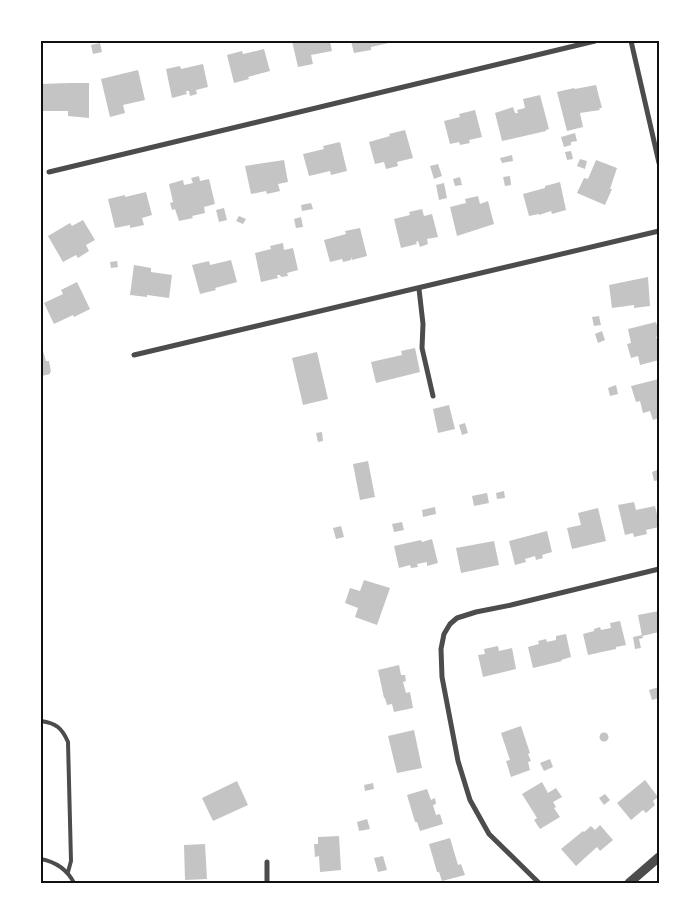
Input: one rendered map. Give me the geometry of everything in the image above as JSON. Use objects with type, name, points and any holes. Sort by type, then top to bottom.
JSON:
[{"type":"street","points":[[49,172],[595,41]]},
{"type":"street","points":[[631,41],[659,162]]},
{"type":"street","points":[[134,355],[659,231]]},
{"type":"street","points":[[419,289],[423,324],[422,348],[433,396]]},
{"type":"street","points":[[539,883],[489,834],[470,800],[458,761],[442,677],[441,649],[444,634],[450,624],[457,618],[476,612],[659,569]]},
{"type":"street","points":[[629,883],[659,857]]},
{"type":"street","points":[[267,862],[267,883]]},
{"type":"lane","points":[[41,721],[56,725],[63,730],[68,742],[72,861],[68,872]]},
{"type":"lane","points":[[41,859],[52,862],[68,872],[74,883]]},
{"type":"building","points":[[292,41],[330,41],[332,51],[311,55],[313,64],[298,67]]},
{"type":"building","points":[[351,41],[393,42],[371,47],[371,50],[354,53]]},
{"type":"building","points":[[100,43],[102,52],[93,54],[91,45]]},
{"type":"building","points":[[264,49],[270,71],[234,83],[227,55],[242,51],[243,54]]},
{"type":"building","points":[[203,64],[208,87],[196,90],[197,94],[190,96],[189,91],[186,91],[187,94],[172,98],[166,69],[180,66],[181,69]]},
{"type":"building","points":[[138,70],[145,100],[123,105],[125,113],[110,117],[101,79]]},
{"type":"building","points":[[89,83],[89,118],[68,116],[68,111],[41,111],[41,84]]},
{"type":"building","points":[[596,85],[602,108],[599,108],[600,110],[580,113],[583,127],[567,131],[557,92]]},
{"type":"building","points":[[540,95],[549,129],[502,141],[495,113],[513,107],[515,113],[518,113],[517,110],[525,108],[523,99]]},
{"type":"building","points":[[475,110],[482,137],[469,140],[470,143],[460,145],[459,142],[450,144],[444,121],[460,117],[459,114]]},
{"type":"building","points":[[405,130],[413,158],[397,162],[398,166],[386,169],[384,162],[375,164],[369,142]]},
{"type":"building","points":[[575,133],[577,141],[571,142],[571,145],[564,147],[561,137]]},
{"type":"building","points":[[340,142],[347,171],[331,175],[330,171],[309,176],[303,154],[324,149],[323,146]]},
{"type":"building","points":[[571,151],[573,159],[567,160],[565,152]]},
{"type":"building","points":[[512,155],[513,161],[502,163],[500,158]]},
{"type":"building","points":[[580,159],[587,161],[585,169],[577,166]]},
{"type":"building","points":[[284,160],[288,182],[278,184],[280,191],[267,194],[266,191],[251,194],[245,166]]},
{"type":"building","points":[[596,160],[617,168],[610,189],[612,189],[605,205],[577,193],[584,178],[588,179]]},
{"type":"building","points":[[438,164],[442,176],[434,179],[430,166]]},
{"type":"building","points":[[199,176],[200,181],[209,179],[215,204],[204,207],[205,213],[179,221],[175,209],[172,210],[170,203],[173,202],[169,184],[183,180],[184,185],[193,183],[191,178]]},
{"type":"building","points":[[510,176],[511,185],[505,186],[503,177]]},
{"type":"building","points":[[460,177],[462,185],[455,186],[453,179]]},
{"type":"building","points":[[560,182],[566,210],[552,214],[551,211],[529,216],[523,194]]},
{"type":"building","points":[[444,183],[447,198],[439,200],[436,185]]},
{"type":"building","points":[[146,192],[152,215],[142,218],[144,225],[130,228],[130,225],[115,228],[108,199]]},
{"type":"building","points":[[478,196],[480,204],[488,201],[494,224],[457,236],[450,207],[466,203],[465,199]]},
{"type":"building","points":[[311,203],[313,209],[302,211],[301,205]]},
{"type":"building","points":[[224,208],[227,220],[219,222],[216,210]]},
{"type":"building","points":[[422,209],[424,216],[432,214],[438,237],[427,239],[428,244],[420,247],[418,241],[416,242],[417,244],[401,248],[394,219],[410,215],[409,212]]},
{"type":"building","points":[[239,216],[246,219],[243,224],[236,221]]},
{"type":"building","points":[[301,217],[303,227],[296,228],[294,219]]},
{"type":"building","points":[[83,220],[95,240],[86,245],[89,251],[78,258],[76,255],[63,262],[48,236],[70,223],[72,226]]},
{"type":"building","points":[[360,228],[367,256],[352,260],[352,257],[351,260],[343,262],[342,259],[330,262],[324,240],[346,234],[345,231]]},
{"type":"building","points":[[283,243],[284,250],[293,248],[298,270],[287,273],[288,276],[281,277],[277,275],[278,278],[261,282],[255,253],[271,249],[270,246]]},
{"type":"building","points":[[231,260],[237,282],[200,294],[192,265],[209,261],[210,265]]},
{"type":"building","points":[[117,261],[118,267],[111,268],[110,262]]},
{"type":"building","points":[[134,265],[151,268],[151,272],[172,275],[169,298],[130,295]]},
{"type":"building","points":[[648,277],[650,306],[634,308],[634,305],[612,308],[609,285]]},
{"type":"building","points":[[77,282],[90,309],[54,324],[44,303],[63,294],[61,290]]},
{"type":"building","points":[[599,316],[601,325],[594,326],[592,317]]},
{"type":"building","points":[[656,322],[659,332],[659,336],[656,337],[659,339],[659,360],[640,365],[638,356],[631,358],[627,344],[631,343],[628,329]]},
{"type":"building","points":[[602,331],[605,340],[598,343],[595,334]]},
{"type":"building","points":[[41,345],[46,361],[49,361],[51,372],[41,376]]},
{"type":"building","points":[[415,348],[420,372],[376,383],[371,362],[402,355],[401,351]]},
{"type":"building","points":[[317,352],[328,399],[303,405],[292,358]]},
{"type":"building","points":[[659,379],[659,418],[653,420],[650,411],[643,413],[640,401],[636,402],[631,386]]},
{"type":"building","points":[[616,385],[618,394],[610,396],[608,388]]},
{"type":"building","points":[[449,405],[455,429],[438,433],[433,409]]},
{"type":"building","points":[[465,423],[468,433],[462,435],[459,425]]},
{"type":"building","points":[[322,432],[323,441],[318,442],[316,433]]},
{"type":"building","points":[[368,461],[375,497],[360,500],[353,464]]},
{"type":"building","points":[[657,470],[659,480],[654,481],[652,472]]},
{"type":"building","points":[[504,491],[505,498],[497,499],[496,493]]},
{"type":"building","points":[[487,493],[489,503],[474,506],[472,496]]},
{"type":"building","points":[[634,502],[636,510],[655,506],[659,527],[646,530],[647,534],[634,537],[633,533],[625,535],[618,505]]},
{"type":"building","points":[[435,507],[436,514],[423,517],[422,510]]},
{"type":"building","points":[[598,508],[606,541],[572,549],[567,528],[581,525],[578,513]]},
{"type":"building","points":[[402,522],[404,530],[394,532],[392,524]]},
{"type":"building","points":[[341,526],[344,537],[336,539],[333,528]]},
{"type":"building","points":[[547,531],[552,552],[542,555],[543,558],[536,560],[535,556],[525,559],[526,562],[515,565],[509,541]]},
{"type":"building","points":[[432,539],[438,563],[427,566],[427,562],[417,564],[418,567],[411,568],[410,565],[399,568],[394,546]]},
{"type":"building","points":[[494,541],[499,565],[461,573],[456,548]]},
{"type":"building","points":[[364,580],[390,588],[377,625],[355,617],[358,608],[345,603],[350,588],[360,591]]},
{"type":"building","points":[[659,611],[659,632],[642,636],[638,615]]},
{"type":"building","points":[[620,621],[626,645],[588,655],[583,634],[600,627],[601,630],[611,628],[610,623]]},
{"type":"building","points":[[566,634],[571,657],[533,668],[528,647],[539,644],[538,641],[546,639],[547,642],[556,640],[556,636]]},
{"type":"building","points":[[642,635],[643,638],[639,639],[641,648],[635,649],[633,637]]},
{"type":"building","points":[[498,646],[499,651],[512,648],[516,669],[483,677],[478,655],[485,654],[484,649]]},
{"type":"building","points":[[399,665],[401,675],[405,675],[406,681],[403,682],[406,693],[410,692],[413,708],[394,712],[392,704],[387,705],[384,698],[378,670]]},
{"type":"building","points":[[659,687],[659,698],[652,700],[649,690]]},
{"type":"building","points":[[521,726],[530,753],[528,754],[531,761],[528,762],[530,770],[511,777],[506,761],[510,760],[501,733]]},
{"type":"building","points":[[414,730],[422,768],[397,773],[388,736]]},
{"type":"building","points":[[604,732],[609,737],[604,742],[599,737]]},
{"type":"building","points":[[550,759],[553,767],[544,771],[540,763]]},
{"type":"building","points":[[645,780],[658,797],[653,801],[655,805],[646,813],[643,810],[631,820],[617,803]]},
{"type":"building","points":[[237,781],[248,805],[213,821],[202,798]]},
{"type":"building","points":[[542,782],[548,793],[556,788],[562,797],[553,802],[556,807],[554,808],[560,817],[540,829],[534,820],[537,818],[522,794]]},
{"type":"building","points":[[373,783],[374,789],[365,791],[364,785]]},
{"type":"building","points":[[427,789],[431,800],[435,798],[436,804],[433,805],[436,815],[440,814],[443,824],[420,831],[417,822],[415,822],[407,795]]},
{"type":"building","points":[[605,794],[610,800],[604,805],[599,798]]},
{"type":"building","points":[[367,819],[370,829],[359,831],[357,822]]},
{"type":"building","points":[[600,825],[613,840],[600,851],[597,847],[576,866],[561,849],[591,826],[595,830]]},
{"type":"building","points":[[339,836],[341,870],[320,872],[319,856],[315,857],[314,844],[318,844],[318,837]]},
{"type":"building","points":[[450,838],[458,865],[461,864],[465,875],[442,881],[439,872],[437,872],[429,844]]},
{"type":"building","points":[[205,844],[207,879],[185,880],[184,845]]},
{"type":"building","points":[[383,856],[387,870],[378,872],[374,858]]}]
